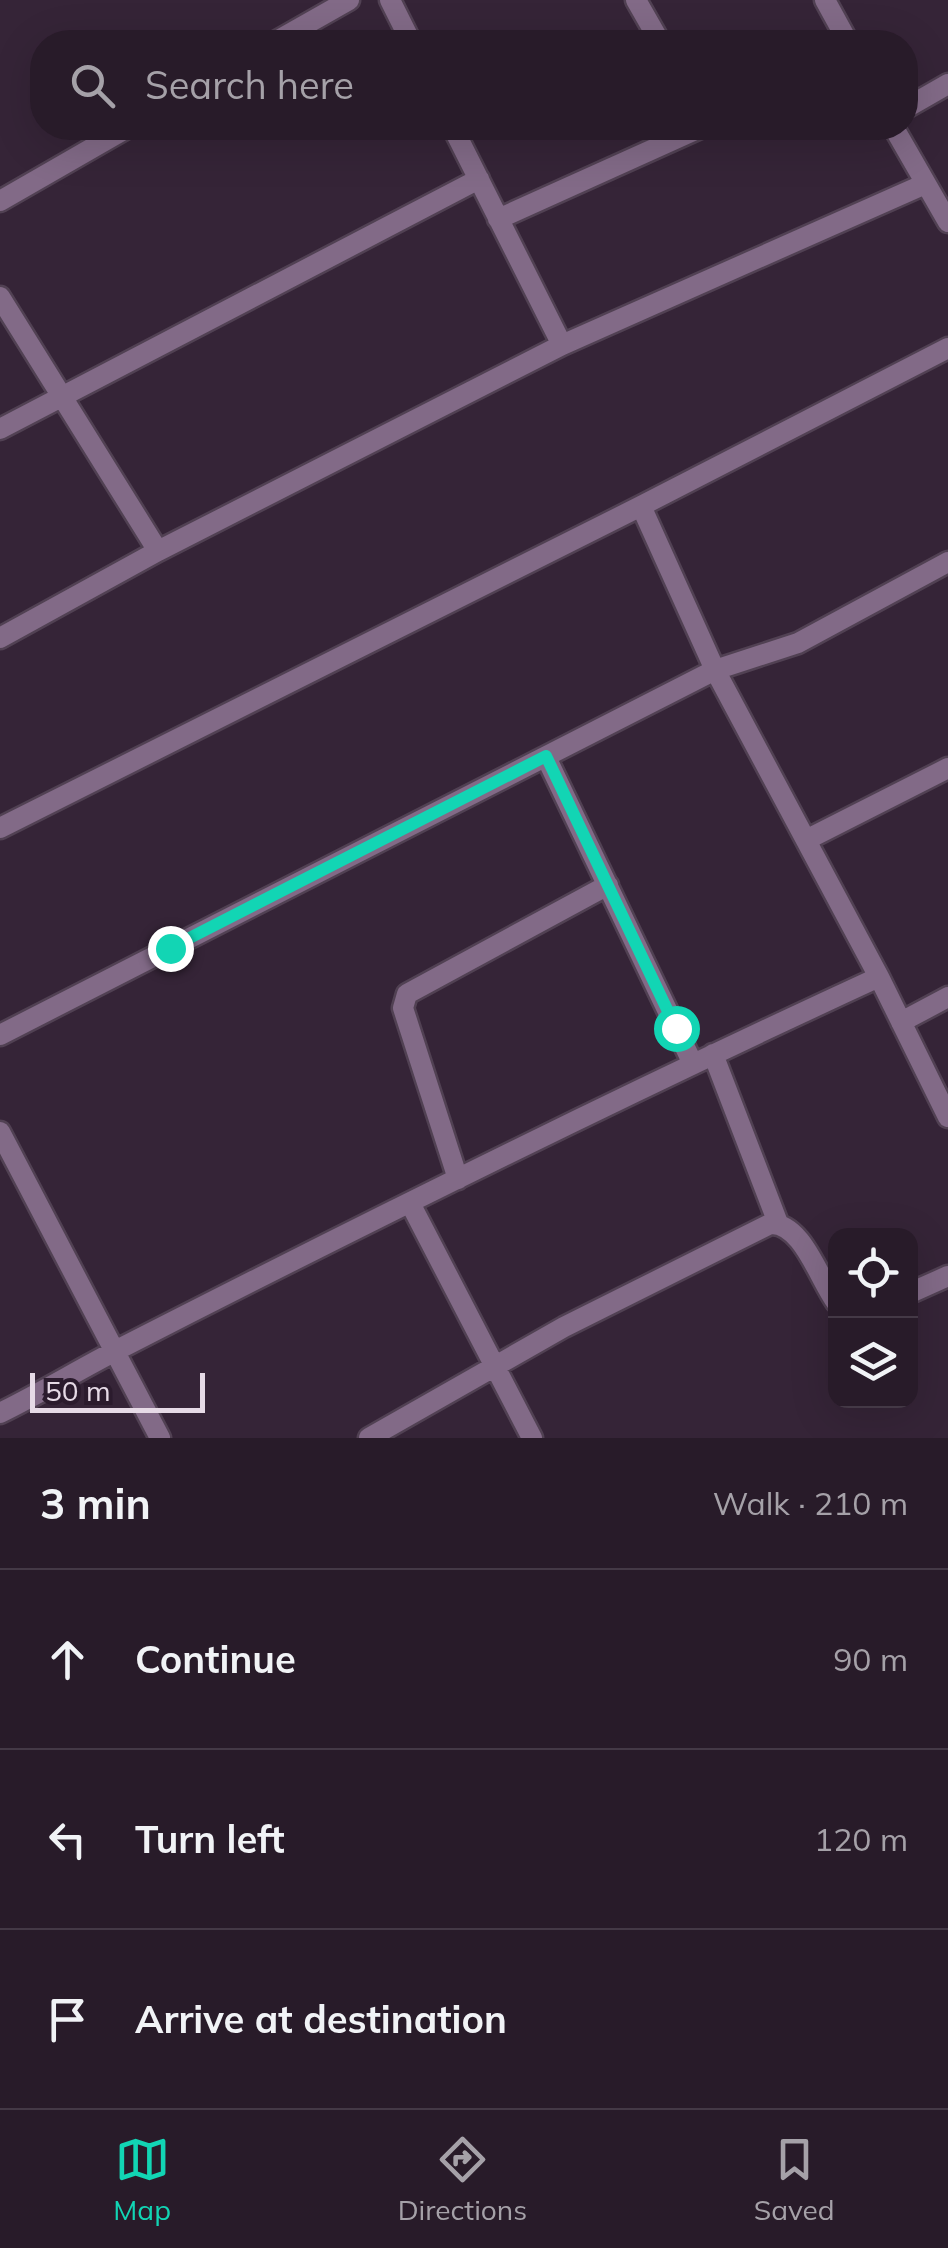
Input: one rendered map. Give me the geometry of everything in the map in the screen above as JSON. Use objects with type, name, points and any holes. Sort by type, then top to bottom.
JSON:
[{"type":"street","points":[[296,30],[349,0]]},
{"type":"street","points":[[390,0],[405,30]]},
{"type":"street","points":[[636,0],[653,30]]},
{"type":"street","points":[[825,0],[841,30]]},
{"type":"street","points":[[918,101],[948,84]]},
{"type":"street","points":[[0,201],[106,140]]},
{"type":"street","points":[[459,140],[562,345]]},
{"type":"street","points":[[498,219],[673,140]]},
{"type":"street","points":[[901,140],[948,222]]},
{"type":"street","points":[[0,430],[478,180]]},
{"type":"street","points":[[0,638],[158,551],[562,345],[925,184]]},
{"type":"street","points":[[0,298],[158,551]]},
{"type":"street","points":[[0,828],[948,348]]},
{"type":"street","points":[[641,506],[715,670],[948,1117]]},
{"type":"street","points":[[0,1035],[715,670],[798,642],[948,562]]},
{"type":"street","points":[[546,756],[693,1064]]},
{"type":"street","points":[[806,840],[948,768]]},
{"type":"street","points":[[458,1180],[403,1008],[406,994],[608,885]]},
{"type":"street","points":[[0,1414],[116,1350],[410,1203],[878,977]]},
{"type":"street","points":[[901,1022],[948,996]]},
{"type":"street","points":[[713,1054],[778,1224],[796,1234],[828,1288]]},
{"type":"street","points":[[0,1132],[160,1438]]},
{"type":"street","points":[[410,1203],[532,1438]]},
{"type":"street","points":[[368,1438],[564,1327],[740,1236],[778,1224]]},
{"type":"street","points":[[918,1289],[948,1276]]},
{"type":"route","points":[[170,948],[546,756],[676,1028]]}]
